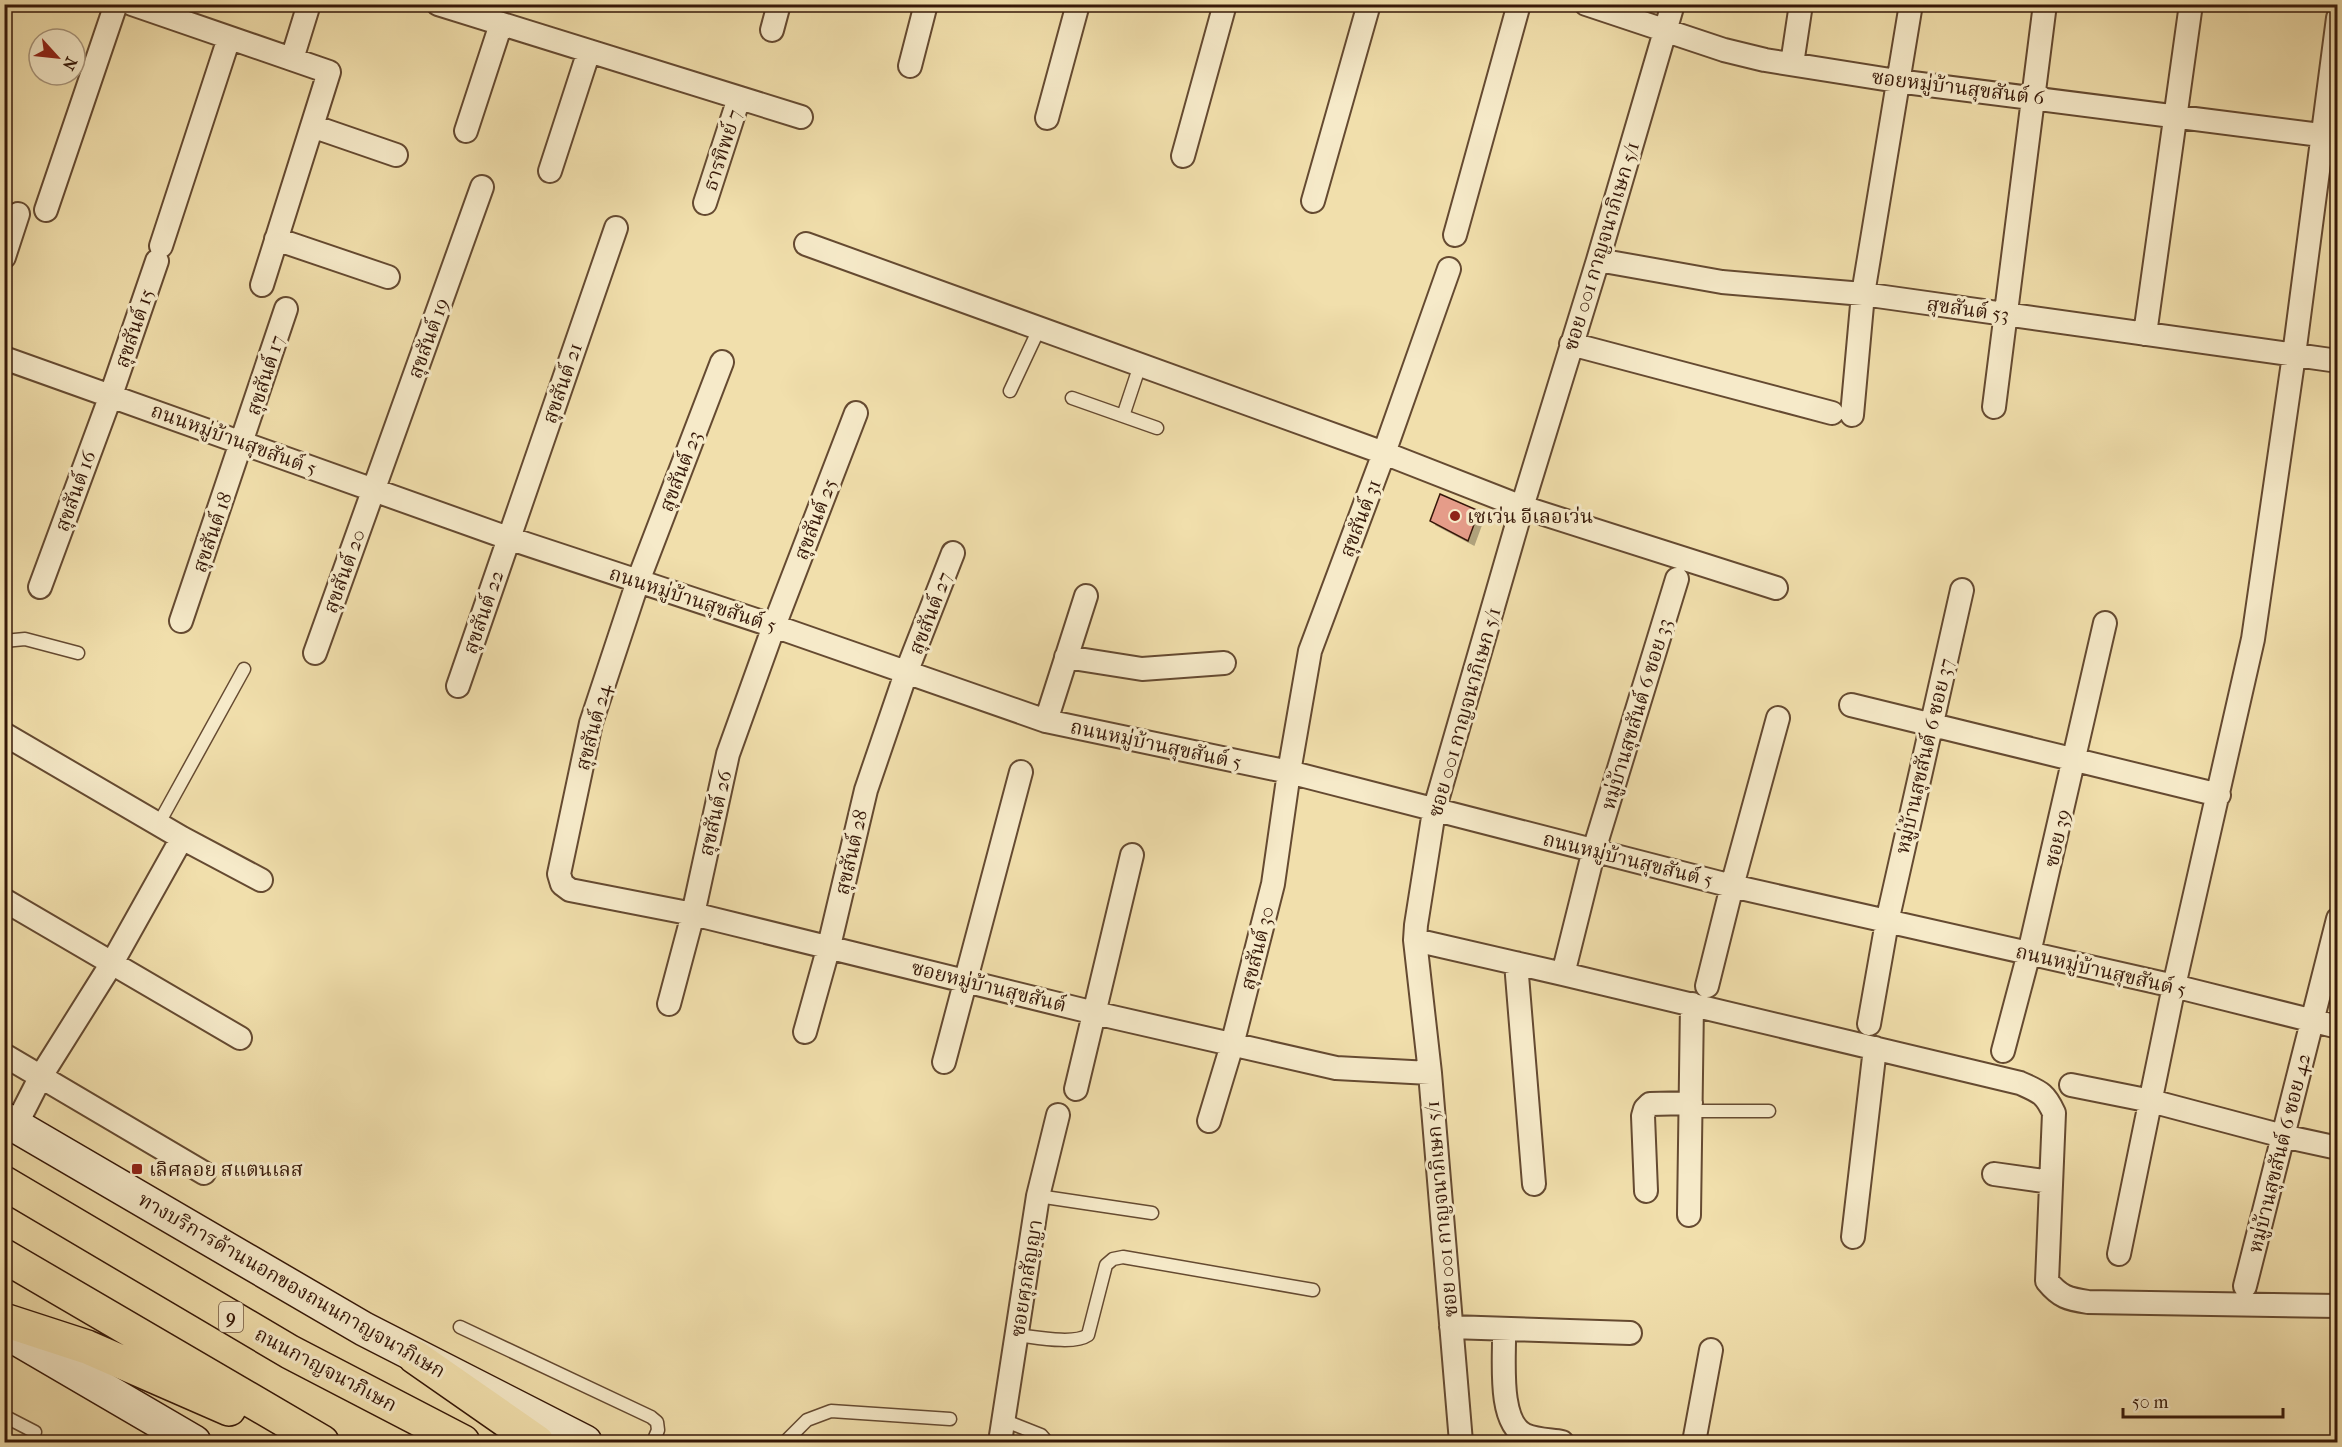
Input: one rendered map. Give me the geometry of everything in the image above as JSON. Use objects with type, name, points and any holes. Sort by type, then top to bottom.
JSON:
[{"type":"highway","name":"ถนนกาญจนาภิเษก","points":[[4,1183],[290,1352],[463,1443]]},
{"type":"highway","points":[[4,1256],[320,1443]]},
{"type":"highway","points":[[4,1320],[87,1347],[242,1414],[320,1443]]},
{"type":"highway","points":[[416,1358],[537,1443]]},
{"type":"main road","name":"ทางบริการด้านนอกของถนนกาญจนาภิเษก","points":[[10,1122],[416,1358],[585,1443]]},
{"type":"main road","points":[[4,1331],[194,1443]]},
{"type":"street","points":[[46,210],[116,4]]},
{"type":"street","points":[[132,4],[174,11],[229,38],[328,72],[262,285]]},
{"type":"street","points":[[292,59],[309,4]]},
{"type":"street","points":[[438,4],[801,117]]},
{"type":"street","points":[[772,30],[779,4]]},
{"type":"street","points":[[910,66],[926,4]]},
{"type":"street","points":[[1047,118],[1078,4]]},
{"type":"street","points":[[1183,156],[1225,4]]},
{"type":"street","points":[[1313,201],[1369,4]]},
{"type":"street","points":[[1455,234],[1519,4]]},
{"type":"street","name":"ซอยหมู่บ้านสุขสันต์ 6","points":[[1586,4],[1724,50],[1765,60],[1897,81],[2031,96],[2330,136]]},
{"type":"street","name":"ซอย 001 กาญจนาภิเษก 5/1","points":[[1461,1443],[1430,1073],[1415,940],[1434,811],[1522,507],[1673,4]]},
{"type":"street","points":[[1792,64],[1802,4]]},
{"type":"street","points":[[1571,344],[1842,414],[1911,4]]},
{"type":"street","points":[[1994,407],[2031,96],[2045,4]]},
{"type":"street","points":[[2145,334],[2191,4]]},
{"type":"street","points":[[2119,1254],[2174,986],[2253,639],[2294,355],[2330,136],[2337,18]]},
{"type":"street","points":[[466,131],[501,24]]},
{"type":"street","name":"สุขสันต์ 15","points":[[111,395],[229,38]]},
{"type":"street","points":[[550,171],[589,51]]},
{"type":"street","name":"ธารทิพย์ 7","points":[[705,203],[739,98]]},
{"type":"street","points":[[312,126],[396,155]]},
{"type":"street","name":"สุขสันต์ 19","points":[[374,489],[482,187]]},
{"type":"street","points":[[4,257],[18,214]]},
{"type":"street","name":"สุขสันต์ 21","points":[[508,538],[616,228]]},
{"type":"street","points":[[276,239],[388,277]]},
{"type":"street","points":[[806,244],[1384,453],[1522,507],[1776,588]]},
{"type":"street","name":"สุขสันต์ 53","points":[[1598,260],[1722,282],[1863,294],[2337,361]]},
{"type":"street","name":"สุขสันต์ 31","points":[[1288,772],[1310,651],[1384,453],[1449,269]]},
{"type":"street","name":"สุขสันต์ 17","points":[[243,442],[286,309]]},
{"type":"street","name":"ถนนหมู่บ้านสุขสันต์ 5","points":[[4,358],[508,538],[774,626],[1046,721],[1288,772],[1732,886],[2174,986],[2337,1026]]},
{"type":"street","name":"สุขสันต์ 23","points":[[638,581],[722,362]]},
{"type":"street","name":"สุขสันต์ 16","points":[[40,587],[111,395]]},
{"type":"street","name":"สุขสันต์ 25","points":[[774,626],[856,413]]},
{"type":"street","name":"สุขสันต์ 18","points":[[181,621],[243,442]]},
{"type":"street","name":"สุขสันต์ 20","points":[[315,653],[374,489]]},
{"type":"street","name":"สุขสันต์ 22","points":[[458,686],[508,538]]},
{"type":"street","name":"สุขสันต์ 27","points":[[906,673],[953,553]]},
{"type":"street","name":"หมู่บ้านสุขสันต์ 6 ซอย 33","points":[[1563,974],[1594,850],[1677,579]]},
{"type":"street","name":"สุขสันต์ 24","points":[[559,874],[591,723],[638,581]]},
{"type":"street","name":"หมู่บ้านสุขสันต์ 6 ซอย 37","points":[[1869,1024],[1887,922],[1962,590]]},
{"type":"street","points":[[1046,721],[1086,596]]},
{"type":"street","name":"ซอย 39","points":[[2003,1051],[2030,953],[2105,623]]},
{"type":"street","name":"สุขสันต์ 26","points":[[669,1004],[693,914],[728,754],[774,626]]},
{"type":"street","points":[[1066,657],[1142,669],[1224,663]]},
{"type":"street","name":"สุขสันต์ 28","points":[[805,1032],[829,946],[866,790],[906,673]]},
{"type":"street","points":[[1851,705],[2219,795]]},
{"type":"street","points":[[1707,987],[1732,886],[1779,718]]},
{"type":"street","points":[[4,734],[182,838],[261,880]]},
{"type":"street","points":[[945,1062],[1021,772]]},
{"type":"street","name":"สุขสันต์ 30","points":[[1209,1121],[1232,1045],[1273,884],[1288,772]]},
{"type":"street","points":[[10,1122],[112,963],[182,838]]},
{"type":"street","points":[[1076,1089],[1132,855]]},
{"type":"street","name":"ซอยหมู่บ้านสุขสันต์","points":[[559,874],[562,884],[570,890],[693,914],[1232,1045],[1336,1068],[1430,1073]]},
{"type":"street","points":[[4,900],[240,1038]]},
{"type":"street","name":"หมู่บ้านสุขสันต์ 6 ซอย 42","points":[[2245,1286],[2337,919]]},
{"type":"street","points":[[1415,940],[2020,1083],[2040,1092],[2047,1099],[2054,1113],[2047,1281],[2057,1293],[2071,1300],[2337,1306]]},
{"type":"street","points":[[1516,963],[1534,1184]]},
{"type":"street","points":[[1689,1215],[1692,1004]]},
{"type":"street","points":[[1853,1237],[1875,1048]]},
{"type":"street","points":[[4,1055],[204,1173]]},
{"type":"street","points":[[2072,1085],[2151,1101],[2337,1148]]},
{"type":"street","points":[[1646,1191],[1643,1116],[1645,1109],[1650,1104],[1691,1107]]},
{"type":"street","name":"ซอยศุภสัญญา","points":[[1000,1443],[1038,1196],[1058,1115]]},
{"type":"street","points":[[1994,1174],[2051,1182]]},
{"type":"street","points":[[1451,1327],[1630,1333]]},
{"type":"street","points":[[1504,1329],[1506,1408],[1512,1425],[1525,1435],[1562,1443]]},
{"type":"street","points":[[1694,1443],[1710,1350]]},
{"type":"lane","points":[[1010,391],[1039,329]]},
{"type":"lane","points":[[1123,416],[1140,365]]},
{"type":"lane","points":[[1072,398],[1157,428]]},
{"type":"lane","points":[[4,641],[25,639],[78,653]]},
{"type":"lane","points":[[159,823],[244,669]]},
{"type":"lane","points":[[1691,1107],[1769,1111]]},
{"type":"lane","points":[[1038,1196],[1152,1213]]},
{"type":"lane","points":[[1017,1335],[1072,1340],[1088,1335],[1106,1265],[1113,1258],[1134,1259],[1313,1290]]},
{"type":"lane","points":[[460,1327],[651,1417],[657,1422],[658,1430],[653,1443]]},
{"type":"lane","points":[[784,1443],[807,1420],[831,1411],[950,1419]]},
{"type":"lane","points":[[4,1416],[35,1432]]},
{"type":"lane","points":[[1003,1420],[1041,1435],[1047,1443]]},
{"type":"building","name":"เซเว่น อีเลอเว่น","points":[[1440,494],[1479,511],[1468,541],[1430,521]]},
{"type":"place","name":"เซเว่น อีเลอเว่น","points":[[1455,516]]},
{"type":"place","name":"เลิศลอย สแตนเลส","points":[[137,1169]]}]
